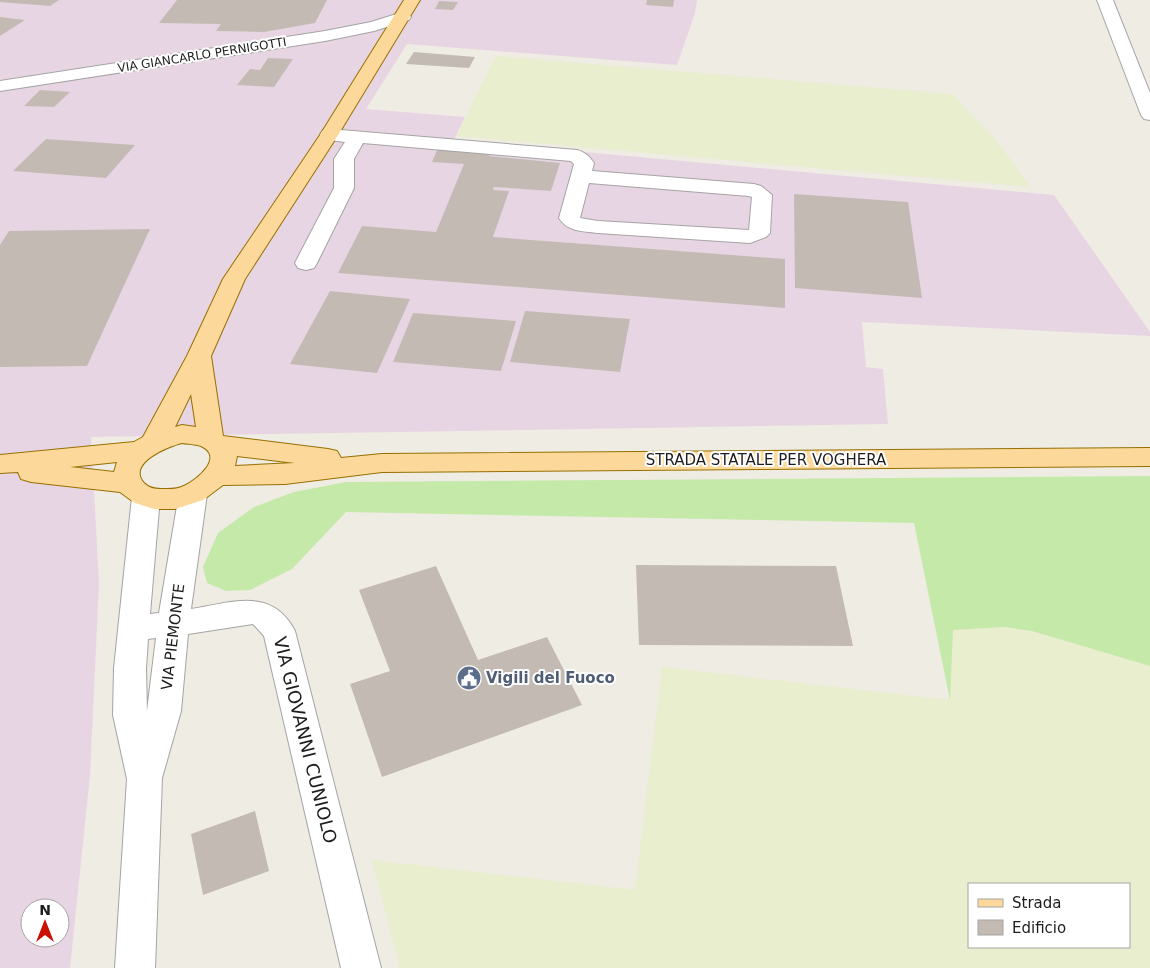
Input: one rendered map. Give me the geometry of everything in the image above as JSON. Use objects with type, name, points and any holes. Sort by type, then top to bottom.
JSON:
[{"type":"main road","points":[[137,490],[127,472],[131,462],[146,447],[199,356],[234,279],[329,135],[408,8]]},
{"type":"main road","points":[[199,356],[215,442]]},
{"type":"main road","points":[[0,464],[146,447],[167,437],[182,434],[197,435],[215,442],[225,454],[224,465],[218,476],[208,486],[193,494],[169,500],[137,490],[0,469]]},
{"type":"main road","name":"STRADA STATALE PER VOGHERA","points":[[215,442],[382,463]]},
{"type":"main road","name":"STRADA STATALE PER VOGHERA","points":[[218,476],[284,474],[382,463],[1150,457]]},
{"type":"street","points":[[1106,0],[1150,115]]},
{"type":"street","name":"VIA GIANCARLO PERNIGOTTI","points":[[0,86],[325,36],[374,26],[408,8]]},
{"type":"street","points":[[329,135],[577,156],[584,163],[580,176],[569,218],[573,223],[598,227],[750,237],[759,233],[762,195],[754,190],[580,176]]},
{"type":"street","points":[[306,263],[344,188],[344,159],[357,137]]},
{"type":"street","name":"VIA PIEMONTE","points":[[137,490],[130,715],[145,778]]},
{"type":"street","name":"VIA PIEMONTE","points":[[135,968],[145,778],[164,711],[173,624],[193,494]]},
{"type":"street","name":"VIA GIOVANNI CUNIOLO","points":[[134,629],[254,612],[267,617],[279,631],[361,968]]},
{"type":"shaded area","points":[[0,0],[697,0],[695,13],[677,65],[407,44],[366,109],[465,117],[454,140],[1054,195],[1150,332],[1150,336],[862,322],[866,367],[883,369],[888,424],[91,437],[99,583],[90,775],[70,968],[0,968]]},
{"type":"green space","points":[[496,56],[952,94],[996,140],[1031,187],[456,136]]},
{"type":"green space","points":[[1150,476],[1150,666],[1032,631],[1004,627],[953,630],[950,700],[914,523],[346,512],[292,569],[250,590],[226,591],[207,583],[203,567],[218,533],[254,507],[294,492],[346,482]]},
{"type":"green space","points":[[1004,627],[1032,631],[1150,666],[1150,968],[400,968],[372,860],[635,890],[662,667],[950,700],[953,630]]},
{"type":"building","points":[[0,0],[59,0],[50,6],[0,2]]},
{"type":"building","points":[[177,0],[327,0],[315,23],[264,32],[216,31],[221,24],[159,23]]},
{"type":"building","points":[[647,0],[674,0],[673,7],[646,5]]},
{"type":"building","points":[[439,1],[458,2],[453,10],[435,9]]},
{"type":"building","points":[[0,17],[25,20],[0,36]]},
{"type":"building","points":[[414,52],[475,57],[469,68],[406,64]]},
{"type":"building","points":[[268,58],[293,59],[274,87],[237,85],[250,69],[260,70]]},
{"type":"building","points":[[40,90],[70,92],[54,107],[24,106]]},
{"type":"building","points":[[46,139],[135,145],[106,178],[13,171]]},
{"type":"building","points":[[438,148],[490,152],[489,156],[560,163],[551,191],[494,187],[493,190],[509,191],[493,237],[785,259],[785,308],[338,273],[362,226],[436,232],[464,164],[432,162]]},
{"type":"building","points":[[794,194],[908,202],[922,298],[795,288]]},
{"type":"building","points":[[150,229],[87,366],[0,367],[0,245],[9,231]]},
{"type":"building","points":[[330,291],[410,299],[377,373],[290,364]]},
{"type":"building","points":[[525,311],[630,319],[620,372],[510,362]]},
{"type":"building","points":[[413,313],[516,321],[501,371],[393,362]]},
{"type":"building","points":[[636,565],[836,566],[853,646],[639,645]]},
{"type":"building","name":"Vigili del Fuoco","points":[[436,566],[478,660],[547,637],[582,705],[382,777],[350,684],[390,671],[359,590]]},
{"type":"building","points":[[255,811],[269,871],[203,895],[191,834]]},
{"type":"place","name":"Vigili del Fuoco","points":[[469,678]]}]
